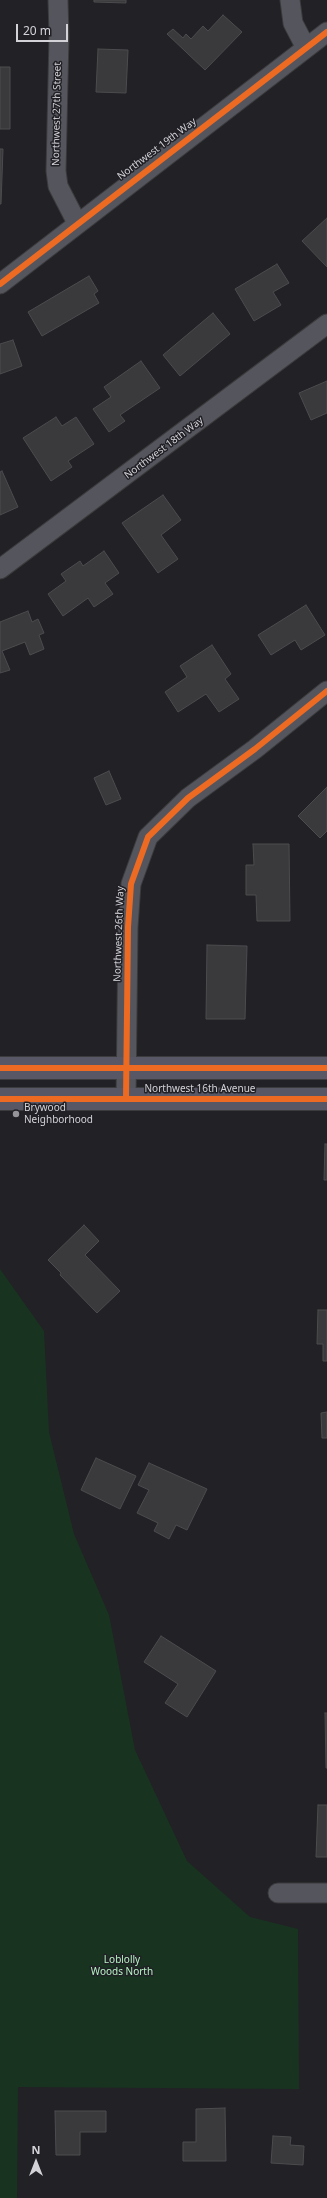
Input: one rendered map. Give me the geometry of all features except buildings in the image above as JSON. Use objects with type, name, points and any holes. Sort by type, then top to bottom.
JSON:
[{"type":"main road","name":"Northwest 16th Avenue","points":[[0,1068],[327,1068]]},
{"type":"main road","name":"Northwest 16th Avenue","points":[[0,1099],[327,1099]]},
{"type":"street","name":"Northwest 27th Street","points":[[58,0],[59,36],[56,171],[58,186],[77,223]]},
{"type":"street","points":[[290,0],[293,23],[306,48]]},
{"type":"street","name":"Northwest 19th Way","points":[[0,284],[77,223],[327,32]]},
{"type":"street","name":"Northwest 18th Way","points":[[0,569],[327,324]]},
{"type":"street","name":"Northwest 26th Way","points":[[126,1099],[128,927],[131,884],[148,837],[188,798],[255,749],[327,691]]},
{"type":"street","points":[[278,1893],[327,1893]]},
{"type":"green space","name":"Loblolly Woods North","points":[[0,1269],[44,1331],[49,1432],[74,1534],[109,1615],[135,1750],[187,1861],[250,1917],[298,1929],[299,2089],[18,2087],[17,2198],[0,2198]]},
{"type":"cycle path","points":[[0,284],[327,32]]},
{"type":"cycle path","points":[[126,1099],[128,927],[131,884],[148,837],[188,798],[255,749],[327,691]]},
{"type":"cycle path","points":[[0,1068],[327,1068]]},
{"type":"cycle path","points":[[0,1099],[327,1099]]},
{"type":"place","name":"Brywood Neighborhood","points":[[16,1114]]}]
